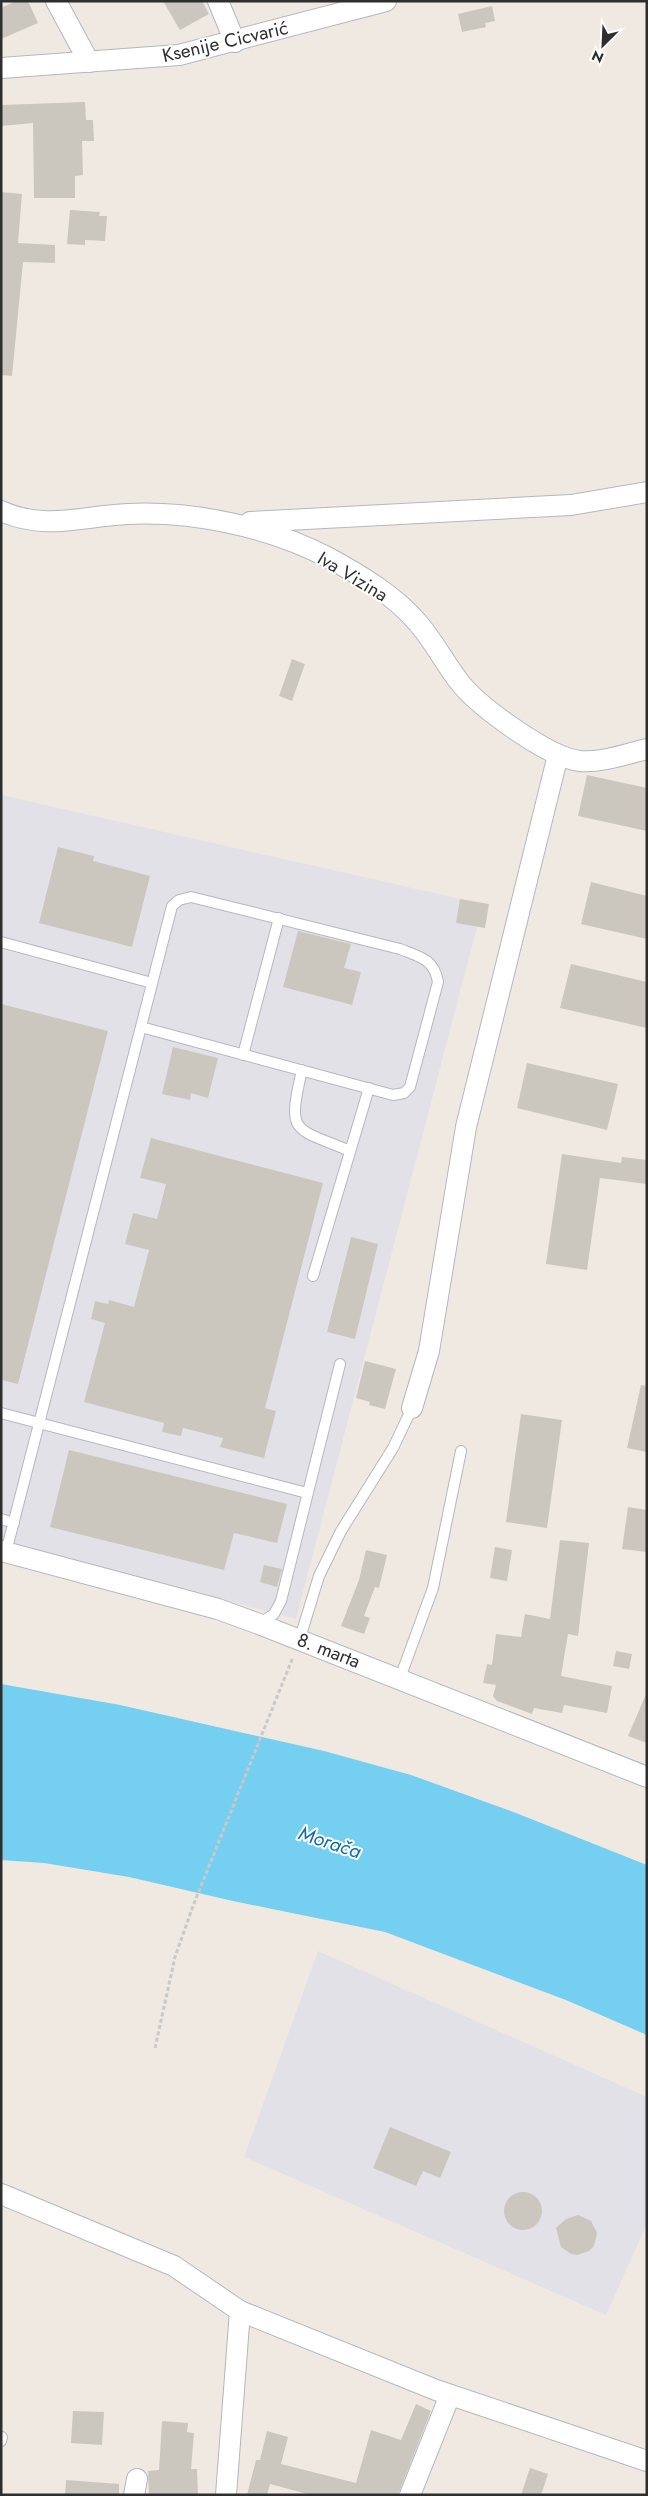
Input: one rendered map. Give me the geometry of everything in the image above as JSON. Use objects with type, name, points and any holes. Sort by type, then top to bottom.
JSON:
[{"type":"street","points":[[56,1],[89,62]]},
{"type":"street","points":[[218,1],[235,42]]},
{"type":"street","name":"Ksenije Cicvarić","points":[[1,68],[179,55],[235,42],[386,1]]},
{"type":"street","points":[[226,523],[571,506],[647,492]]},
{"type":"street","name":"Iva Vizina","points":[[1,511],[19,519],[39,522],[128,514],[168,515],[266,531],[326,557],[391,597],[417,621],[471,696],[485,708],[558,755],[579,761],[593,761],[647,749]]},
{"type":"street","points":[[412,1408],[429,1352],[466,1127],[558,755]]},
{"type":"street","name":"8. marta","points":[[4,1551],[218,1610],[300,1638],[647,1777]]},
{"type":"street","points":[[1,2194],[174,2266],[240,2311],[450,2395],[647,2460]]},
{"type":"street","points":[[226,2495],[240,2311]]},
{"type":"street","points":[[410,2495],[450,2395]]},
{"type":"lane","points":[[4,1551],[14,1522],[172,906],[179,900],[191,896],[400,950],[430,963],[436,971],[438,982],[410,1087],[404,1093],[393,1095],[141,1027]]},
{"type":"lane","points":[[243,1055],[279,918]]},
{"type":"lane","points":[[1,942],[152,983]]},
{"type":"lane","points":[[302,1070],[294,1107],[294,1121],[303,1132],[350,1150]]},
{"type":"lane","points":[[314,1276],[369,1088]]},
{"type":"lane","points":[[260,1624],[274,1614],[281,1601],[340,1364]]},
{"type":"lane","points":[[300,1638],[322,1568],[341,1531],[393,1448],[412,1408]]},
{"type":"lane","points":[[1,1413],[307,1493]]},
{"type":"lane","points":[[400,1678],[433,1588],[461,1451]]},
{"type":"lane","points":[[1,1519],[14,1522]]},
{"type":"lane","points":[[1,2441],[2,2437]]},
{"type":"path","points":[[155,2048],[175,1958],[193,1906],[285,1680]]},
{"type":"shaded area","points":[[1,795],[483,904],[296,1619],[1,1540]]},
{"type":"shaded area","points":[[318,1951],[647,2097],[647,2224],[606,2315],[244,2157]]},
{"type":"water","name":"Morača","points":[[1,1684],[120,1705],[324,1751],[411,1775],[516,1813],[647,1865],[647,2035],[566,2000],[385,1932],[233,1901],[129,1877],[44,1863],[1,1860]]},
{"type":"building","points":[[16,1],[28,1],[38,23],[1,39],[1,8]]},
{"type":"building","points":[[163,1],[202,1],[209,14],[180,30]]},
{"type":"building","points":[[492,6],[495,21],[485,23],[486,27],[462,32],[458,14]]},
{"type":"building","points":[[85,102],[86,120],[93,120],[94,141],[82,141],[83,175],[75,176],[75,198],[34,198],[33,123],[1,126],[1,105]]},
{"type":"building","points":[[1,192],[22,194],[18,243],[55,245],[55,263],[23,262],[12,376],[1,375]]},
{"type":"building","points":[[70,210],[100,212],[99,216],[107,216],[105,241],[85,240],[85,245],[67,244]]},
{"type":"building","points":[[292,659],[305,664],[292,701],[279,696]]},
{"type":"building","points":[[587,775],[647,788],[647,831],[578,816]]},
{"type":"building","points":[[58,847],[94,856],[93,861],[150,876],[132,947],[39,923]]},
{"type":"building","points":[[591,882],[647,896],[647,939],[581,924]]},
{"type":"building","points":[[460,899],[489,904],[485,928],[456,923]]},
{"type":"building","points":[[298,931],[351,944],[344,968],[361,972],[352,1005],[283,987]]},
{"type":"building","points":[[571,964],[647,982],[647,1028],[560,1008]]},
{"type":"building","points":[[1,1004],[108,1031],[18,1384],[1,1380]]},
{"type":"building","points":[[173,1047],[218,1058],[208,1098],[191,1093],[190,1100],[162,1094]]},
{"type":"building","points":[[527,1063],[618,1084],[607,1130],[517,1108]]},
{"type":"building","points":[[151,1138],[323,1183],[265,1408],[276,1411],[264,1458],[220,1447],[223,1438],[183,1428],[181,1436],[162,1432],[164,1423],[84,1402],[105,1323],[91,1319],[95,1301],[108,1304],[109,1300],[134,1307],[149,1250],[125,1244],[133,1213],[157,1219],[166,1184],[140,1178]]},
{"type":"building","points":[[562,1154],[621,1163],[622,1157],[647,1160],[647,1184],[600,1178],[587,1270],[546,1264]]},
{"type":"building","points":[[351,1237],[378,1244],[355,1339],[327,1332]]},
{"type":"building","points":[[365,1361],[396,1369],[385,1409],[369,1405],[370,1402],[356,1398]]},
{"type":"building","points":[[641,1385],[647,1386],[647,1452],[627,1448]]},
{"type":"building","points":[[521,1414],[562,1420],[547,1528],[506,1522]]},
{"type":"building","points":[[69,1450],[287,1504],[277,1543],[234,1533],[224,1570],[50,1527]]},
{"type":"building","points":[[628,1507],[647,1510],[647,1552],[622,1549]]},
{"type":"building","points":[[560,1540],[589,1543],[578,1636],[568,1634],[561,1676],[612,1686],[607,1713],[564,1705],[562,1713],[534,1708],[532,1714],[497,1701],[493,1696],[496,1685],[483,1683],[487,1664],[492,1665],[496,1634],[521,1637],[525,1614],[550,1619]]},
{"type":"building","points":[[495,1547],[512,1550],[507,1581],[490,1578]]},
{"type":"building","points":[[366,1550],[387,1555],[379,1588],[375,1587],[364,1616],[370,1618],[364,1634],[341,1626],[359,1580]]},
{"type":"building","points":[[264,1565],[282,1569],[277,1587],[260,1582]]},
{"type":"building","points":[[616,1651],[632,1654],[629,1669],[613,1666]]},
{"type":"building","points":[[647,1692],[647,1743],[628,1736]]},
{"type":"building","points":[[390,2127],[451,2152],[440,2178],[423,2171],[416,2186],[373,2168]]},
{"type":"building","points":[[523,2192],[530,2193],[536,2198],[541,2204],[541,2218],[536,2224],[530,2229],[523,2230],[516,2229],[510,2224],[505,2218],[504,2211],[505,2204],[510,2198],[516,2193]]},
{"type":"building","points":[[578,2215],[591,2221],[597,2233],[594,2246],[589,2251],[577,2255],[571,2254],[561,2247],[556,2228],[566,2219]]},
{"type":"building","points":[[416,2404],[431,2411],[398,2495],[311,2495],[270,2484],[267,2495],[247,2495],[256,2460],[260,2460],[267,2431],[288,2437],[281,2464],[356,2483],[371,2430],[401,2440]]},
{"type":"building","points":[[73,2411],[104,2412],[102,2445],[71,2443]]},
{"type":"building","points":[[162,2421],[188,2423],[187,2432],[194,2433],[191,2469],[197,2469],[198,2495],[149,2495],[148,2471],[159,2470]]},
{"type":"building","points":[[530,2468],[548,2474],[541,2495],[521,2495]]},
{"type":"building","points":[[66,2480],[119,2484],[119,2495],[65,2495]]}]
